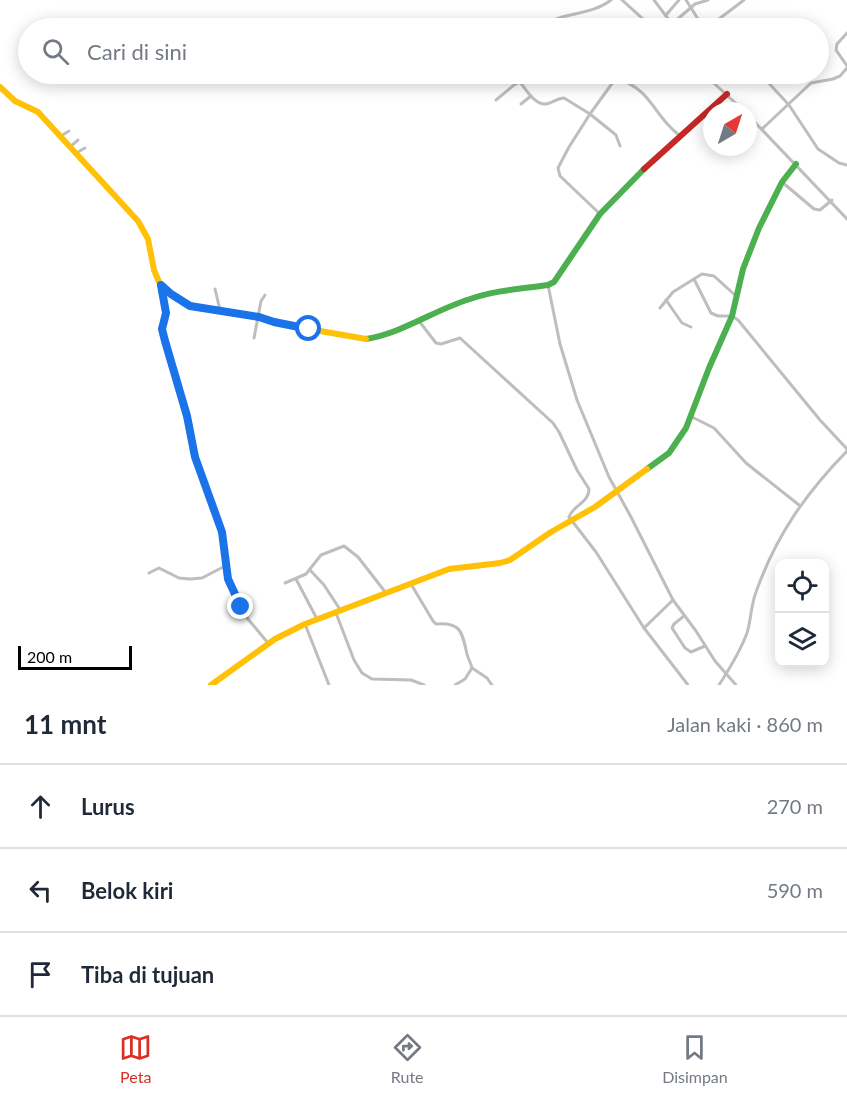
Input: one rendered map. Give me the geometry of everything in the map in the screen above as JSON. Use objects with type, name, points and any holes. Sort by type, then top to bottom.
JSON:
[{"type":"street","points":[[556,18],[592,11],[611,0]]},
{"type":"street","points":[[622,0],[642,18]]},
{"type":"street","points":[[654,0],[668,18]]},
{"type":"street","points":[[666,15],[679,0]]},
{"type":"street","points":[[686,0],[697,18]]},
{"type":"street","points":[[679,18],[694,4],[708,0]]},
{"type":"street","points":[[720,18],[742,1]]},
{"type":"street","points":[[829,80],[840,76],[847,67],[836,50],[837,44],[847,33]]},
{"type":"street","points":[[496,100],[517,84]]},
{"type":"street","points":[[522,84],[531,96],[544,104],[564,98],[590,114],[616,135],[620,146]]},
{"type":"street","points":[[600,214],[560,176],[558,171],[569,147],[612,84]]},
{"type":"street","points":[[632,84],[640,89],[666,123],[679,135]]},
{"type":"street","points":[[716,84],[735,102]]},
{"type":"street","points":[[770,84],[789,105],[818,149],[839,163],[847,165]]},
{"type":"street","points":[[762,129],[810,84]]},
{"type":"street","points":[[0,87],[15,101],[38,112],[143,228],[148,239],[154,270],[161,285],[166,313],[162,329],[187,416],[195,457],[218,518],[228,579],[248,619],[268,643]]},
{"type":"street","points":[[161,285],[190,306],[259,317],[286,325],[365,339],[381,338],[454,304],[486,294],[548,285],[554,282],[564,270],[600,214],[679,135],[727,94]]},
{"type":"street","points":[[521,104],[531,96]]},
{"type":"street","points":[[757,124],[847,219]]},
{"type":"street","points":[[61,136],[69,130]]},
{"type":"street","points":[[70,147],[78,140]]},
{"type":"street","points":[[76,153],[85,148]]},
{"type":"street","points":[[211,685],[268,643],[316,619],[449,569],[510,560],[551,531],[595,507],[669,453],[681,437],[732,316],[750,250],[782,182],[795,164]]},
{"type":"street","points":[[782,182],[814,209],[820,210],[831,200]]},
{"type":"street","points":[[660,308],[673,292],[702,274],[712,275],[736,296]]},
{"type":"street","points":[[694,279],[711,313],[718,316],[732,316],[847,450],[790,519],[755,593],[738,656],[719,685]]},
{"type":"street","points":[[548,285],[560,344],[577,400],[616,491],[632,517],[673,600],[736,685]]},
{"type":"street","points":[[215,289],[220,310]]},
{"type":"street","points":[[254,338],[261,301],[266,295]]},
{"type":"street","points":[[666,300],[682,323],[691,327]]},
{"type":"street","points":[[419,321],[436,343],[441,344],[460,338],[553,423],[589,489],[587,499],[569,515],[571,520],[596,552],[644,628],[688,685]]},
{"type":"street","points":[[690,416],[714,428],[746,463],[800,506]]},
{"type":"street","points":[[285,583],[310,570],[321,555],[346,546],[358,557],[386,593]]},
{"type":"street","points":[[149,573],[159,568],[179,578],[196,579],[227,566]]},
{"type":"street","points":[[310,570],[324,585],[338,612],[354,660],[362,673],[372,679],[411,680],[424,685]]},
{"type":"street","points":[[296,579],[316,619]]},
{"type":"street","points":[[411,584],[436,624],[447,623],[462,632],[472,668],[487,678],[492,685]]},
{"type":"street","points":[[644,628],[673,600]]},
{"type":"street","points":[[684,616],[673,625],[675,633],[688,651],[693,652],[705,646]]},
{"type":"street","points":[[305,624],[329,685]]},
{"type":"street","points":[[454,685],[465,679],[472,668]]},
{"type":"traffic: fast","points":[[647,469],[669,453],[686,428],[732,316],[743,269],[759,228],[782,182],[796,164]]},
{"type":"traffic: fast","points":[[366,339],[393,332],[479,296],[548,285],[554,282],[600,214],[644,169]]},
{"type":"traffic: slow","points":[[0,87],[15,101],[38,112],[138,221],[148,239],[154,270],[159,282],[171,294],[199,308],[259,317],[286,325],[366,339]]},
{"type":"traffic: slow","points":[[211,685],[275,639],[305,624],[449,569],[510,560],[551,532],[595,507],[647,469]]},
{"type":"traffic: jam","points":[[644,169],[727,94]]},
{"type":"route","points":[[241,607],[228,579],[222,532],[195,457],[187,416],[162,329],[166,313],[161,285],[190,306],[259,317],[309,329]]}]
